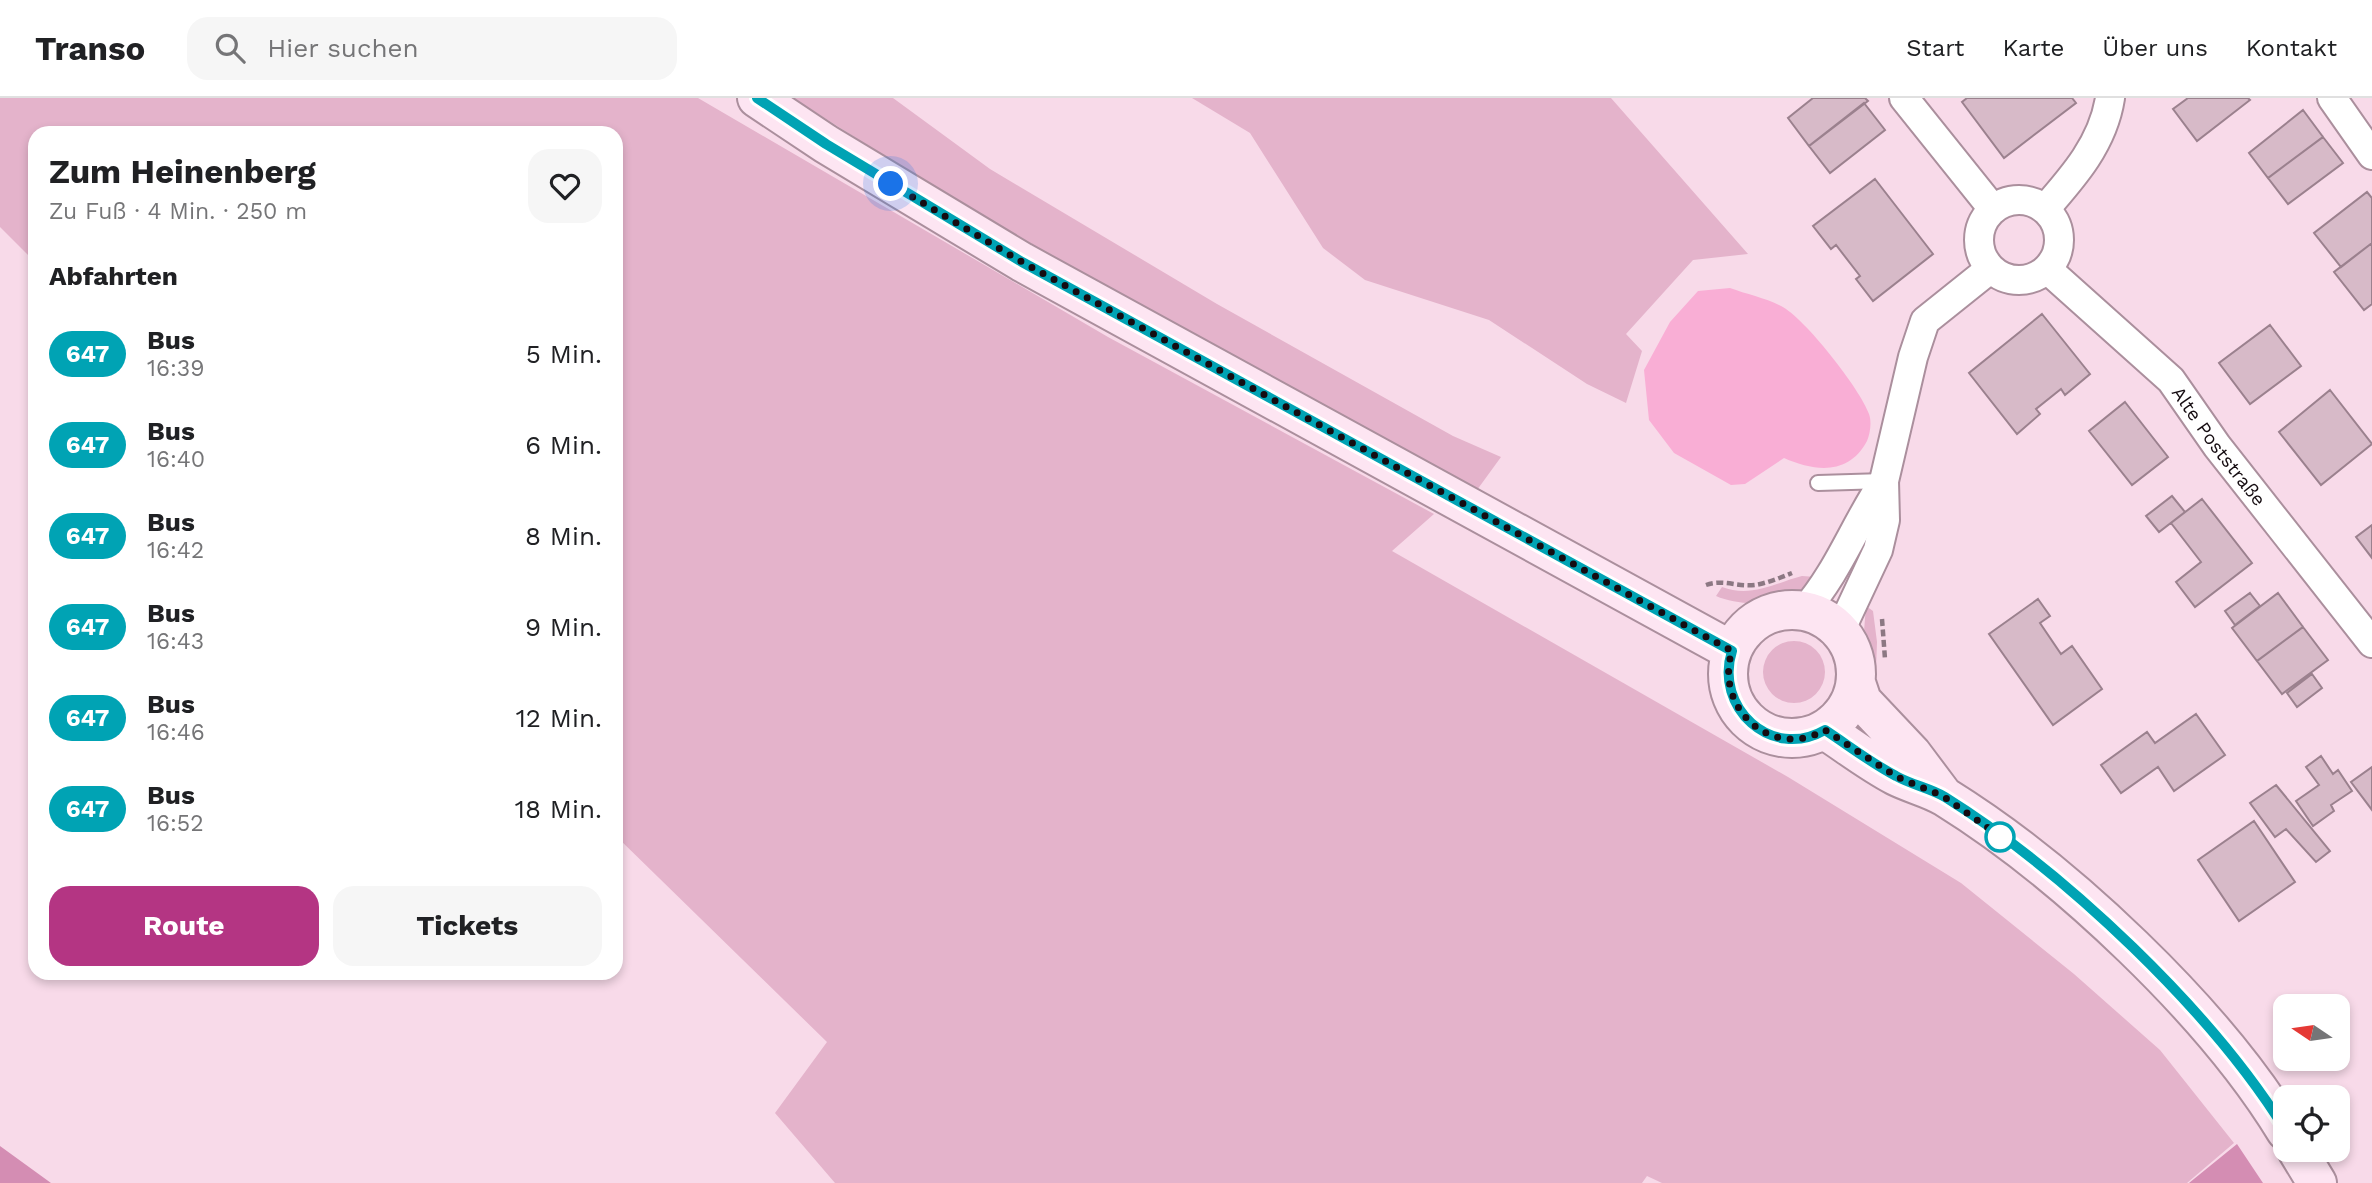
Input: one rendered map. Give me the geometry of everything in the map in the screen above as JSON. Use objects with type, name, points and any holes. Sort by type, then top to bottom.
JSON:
[{"type":"main road","points":[[757,98],[826,144],[1022,262],[1732,651]]},
{"type":"main road","points":[[1856,683],[1847,708],[1825,730],[1810,736],[1788,739],[1772,736],[1752,725],[1740,713],[1730,694],[1727,672],[1732,651],[1744,630],[1758,619],[1780,611],[1804,611],[1822,617],[1840,631],[1854,658],[1856,683],[1862,701],[1912,754],[1943,796]]},
{"type":"main road","points":[[1825,730],[1897,777],[1943,796],[2011,844],[2095,913],[2164,981],[2238,1063],[2273,1113]]},
{"type":"main road","points":[[2304,1162],[2317,1183]]},
{"type":"street","points":[[1904,98],[1993,209]]},
{"type":"street","points":[[2045,209],[2096,142],[2107,119],[2110,98]]},
{"type":"street","points":[[2332,98],[2372,155]]},
{"type":"street","points":[[2014,199],[2025,200],[2045,209],[2059,232],[2059,245],[2047,269],[2025,280],[2001,276],[1990,269],[1979,245],[1984,219],[1993,209],[2014,199]]},
{"type":"street","points":[[1840,631],[1878,550],[1885,520],[1884,481],[1913,357],[1925,321],[1990,269]]},
{"type":"street","name":"Alte Poststraße","points":[[2047,269],[2171,380],[2217,446],[2372,643]]},
{"type":"street","points":[[1804,611],[1839,565],[1864,510],[1884,481]]},
{"type":"lane","points":[[1818,483],[1884,481]]},
{"type":"shaded area","points":[[0,98],[698,98],[1108,337],[1434,514],[1392,551],[1788,777],[1961,883],[2074,974],[2160,1050],[2234,1143],[2187,1183],[1662,1183],[1647,1176],[1642,1183],[835,1183],[775,1113],[827,1042],[623,843],[623,126],[28,126],[28,255],[0,227]]},
{"type":"shaded area","points":[[793,98],[893,98],[990,169],[1217,304],[1453,436],[1501,457],[1477,490],[1216,349],[952,199]]},
{"type":"shaded area","points":[[1192,98],[1611,98],[1748,254],[1693,260],[1626,334],[1642,351],[1626,403],[1587,384],[1489,320],[1365,280],[1323,248],[1250,133]]},
{"type":"shaded area","points":[[1730,288],[1775,303],[1791,313],[1844,372],[1864,403],[1870,421],[1867,441],[1851,460],[1831,468],[1820,468],[1784,458],[1745,484],[1731,485],[1674,453],[1649,420],[1644,370],[1670,322],[1698,291]]},
{"type":"shaded area","points":[[1802,576],[1816,577],[1796,594],[1783,599],[1755,603],[1716,596],[1722,587],[1753,590]]},
{"type":"shaded area","points":[[1866,606],[1873,611],[1877,642],[1875,700],[1863,644]]},
{"type":"shaded area","points":[[1794,641],[1816,650],[1825,672],[1816,694],[1794,703],[1772,694],[1763,672],[1772,650]]},
{"type":"shaded area","points":[[2237,1144],[2263,1183],[2189,1183]]},
{"type":"shaded area","points":[[0,1146],[51,1183],[0,1183]]},
{"type":"building","points":[[1813,98],[1865,98],[1868,101],[1809,146],[1788,118]]},
{"type":"building","points":[[1967,98],[2072,98],[2076,103],[2004,158],[1962,102]]},
{"type":"building","points":[[2188,98],[2250,100],[2197,141],[2173,109]]},
{"type":"building","points":[[1864,103],[1885,130],[1830,173],[1809,146]]},
{"type":"building","points":[[2303,110],[2323,137],[2268,178],[2249,153]]},
{"type":"building","points":[[2323,137],[2343,163],[2288,204],[2268,178]]},
{"type":"building","points":[[1875,179],[1933,254],[1873,301],[1856,279],[1860,276],[1836,245],[1831,249],[1813,226]]},
{"type":"building","points":[[2367,192],[2372,198],[2372,243],[2341,267],[2314,233]]},
{"type":"building","points":[[2372,243],[2372,304],[2364,310],[2334,272]]},
{"type":"building","points":[[2042,314],[2090,374],[2065,395],[2061,389],[2036,409],[2040,414],[2017,434],[1969,373]]},
{"type":"building","points":[[2270,325],[2301,366],[2250,404],[2219,363]]},
{"type":"building","points":[[2330,390],[2372,444],[2321,485],[2279,432]]},
{"type":"building","points":[[2125,402],[2168,457],[2132,485],[2089,431]]},
{"type":"building","points":[[2172,496],[2185,512],[2159,532],[2146,516]]},
{"type":"building","points":[[2202,499],[2252,563],[2195,607],[2176,582],[2201,562],[2171,523]]},
{"type":"building","points":[[2372,525],[2372,558],[2356,537]]},
{"type":"building","points":[[2250,593],[2260,606],[2235,625],[2225,611]]},
{"type":"building","points":[[2278,593],[2303,627],[2257,661],[2232,628]]},
{"type":"building","points":[[2038,599],[2050,616],[2040,623],[2061,654],[2072,646],[2102,689],[2053,725],[1989,634]]},
{"type":"building","points":[[2303,627],[2328,660],[2282,694],[2257,661]]},
{"type":"building","points":[[2312,674],[2322,688],[2297,707],[2287,693]]},
{"type":"building","points":[[2196,714],[2225,755],[2174,791],[2158,767],[2121,793],[2101,765],[2147,732],[2155,743]]},
{"type":"building","points":[[2321,756],[2333,774],[2338,770],[2352,791],[2331,805],[2334,811],[2313,826],[2296,801],[2319,785],[2306,767]]},
{"type":"building","points":[[2372,767],[2372,810],[2351,782]]},
{"type":"building","points":[[2276,785],[2330,851],[2316,862],[2286,829],[2275,837],[2250,803]]},
{"type":"building","points":[[2254,821],[2295,882],[2239,921],[2198,860]]},
{"type":"bus line","name":"647","points":[[757,98],[826,144],[1022,262],[1732,651],[1727,672],[1730,694],[1740,713],[1752,725],[1772,736],[1788,739],[1810,736],[1825,730],[1897,777],[1943,796],[2011,844],[2095,913],[2174,991],[2212,1031],[2273,1112]]},
{"type":"route","points":[[891,184],[1022,262],[1732,651],[1727,672],[1730,694],[1740,713],[1762,732],[1794,739],[1825,730],[1897,777],[1943,796],[2011,844],[2000,837]]}]
